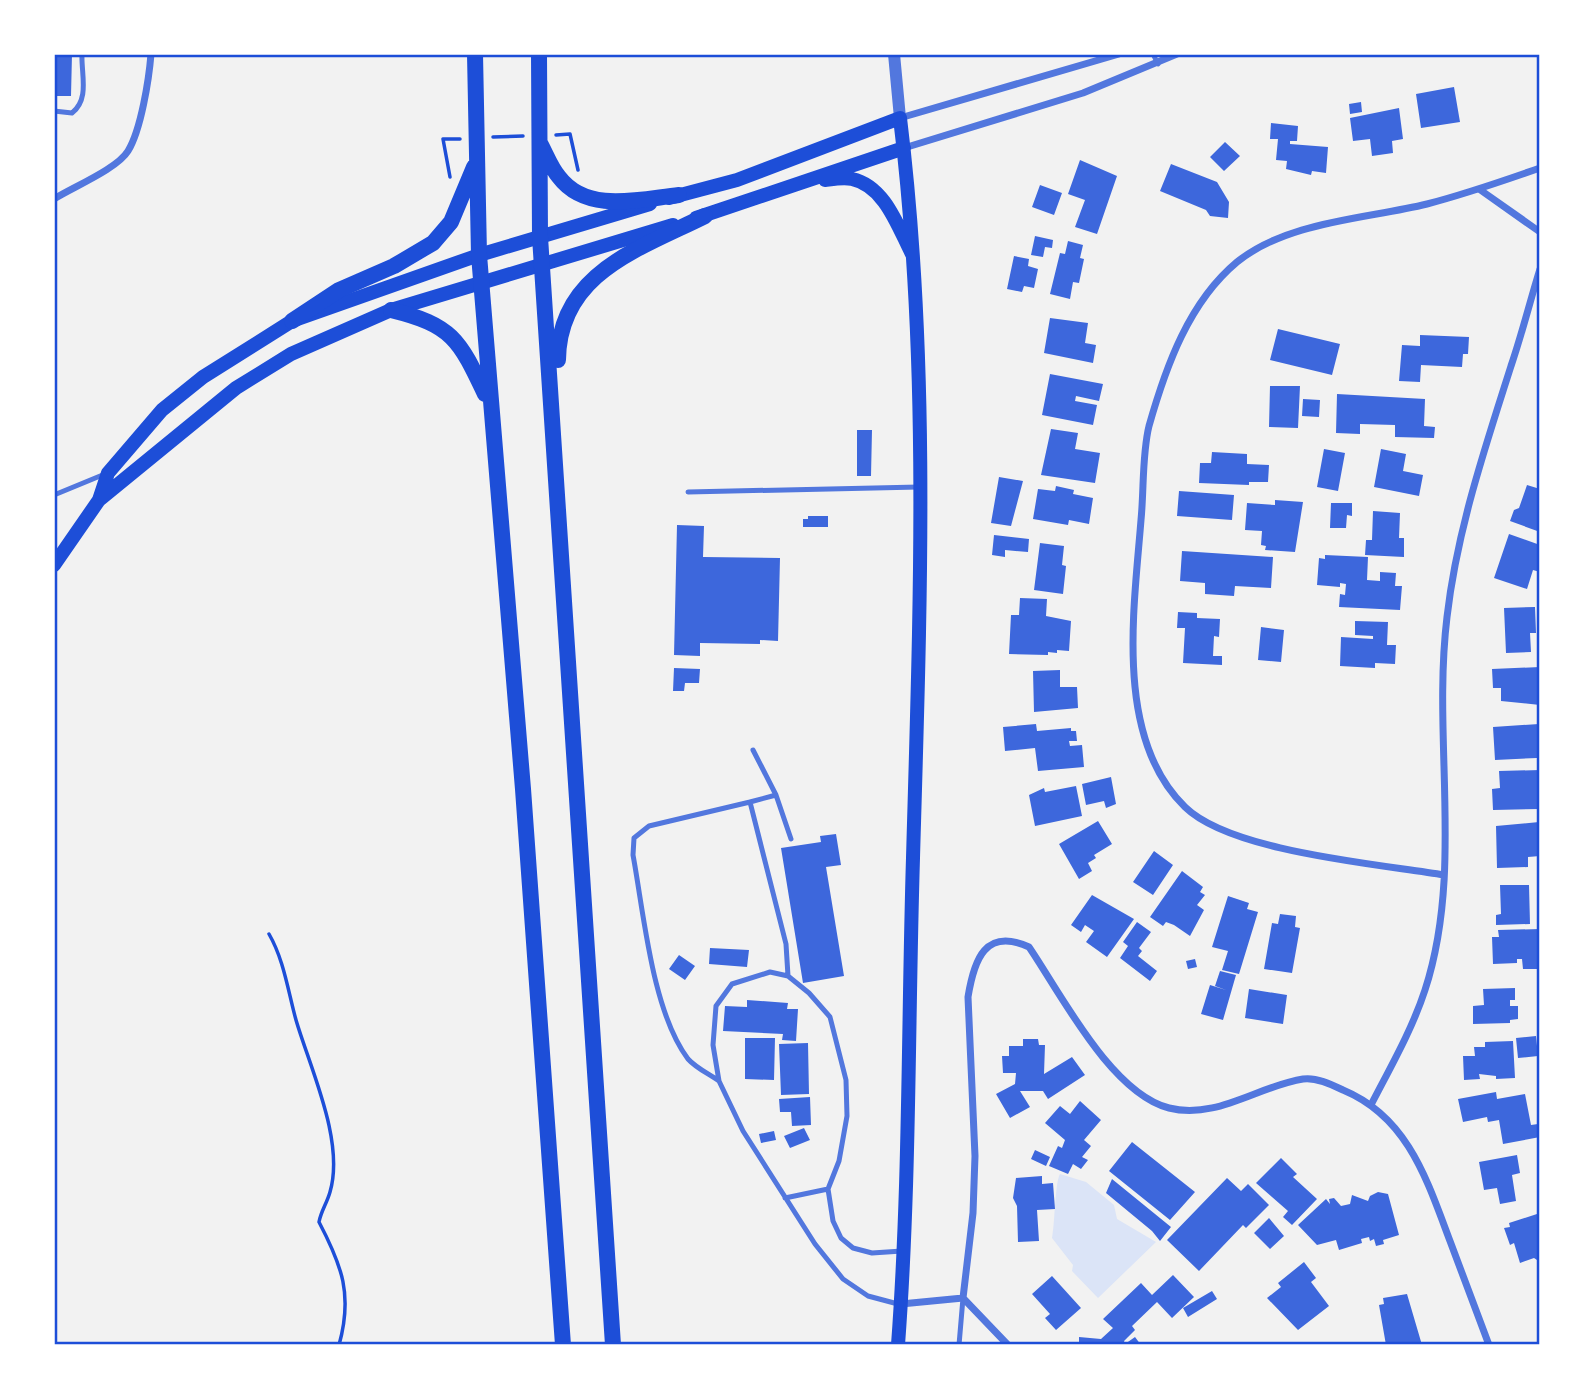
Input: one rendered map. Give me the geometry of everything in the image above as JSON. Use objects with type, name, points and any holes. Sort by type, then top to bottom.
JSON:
[{"type":"main road","points":[[475,54],[479,255],[489,402],[523,789],[563,1345]]},
{"type":"main road","points":[[539,54],[540,237],[613,1345]]},
{"type":"main road","points":[[292,321],[479,255],[737,180],[900,118],[915,261],[920,487],[918,682],[898,1345]]},
{"type":"main road","points":[[539,137],[559,178],[587,198],[609,202],[679,195]]},
{"type":"main road","points":[[54,565],[99,500],[236,388],[291,354],[391,310],[705,215],[904,148]]},
{"type":"main road","points":[[99,500],[108,473],[162,410],[203,377],[339,290],[394,266],[433,243],[451,222],[477,157]]},
{"type":"main road","points":[[799,183],[850,178],[863,182],[887,203],[915,261]]},
{"type":"main road","points":[[556,470],[559,335],[585,284],[607,266],[705,215]]},
{"type":"main road","points":[[391,310],[439,325],[455,338],[466,354],[489,402]]},
{"type":"street","points":[[54,199],[113,166],[128,152],[149,82],[151,54]]},
{"type":"street","points":[[894,54],[900,118],[1119,54]]},
{"type":"street","points":[[904,148],[1083,93],[1177,54]]},
{"type":"street","points":[[1444,875],[1235,837],[1196,817],[1183,806],[1159,773],[1145,737],[1135,695],[1134,612],[1149,428],[1184,331],[1207,293],[1239,261],[1280,238],[1479,189],[1540,168]]},
{"type":"street","points":[[1479,189],[1540,232]]},
{"type":"street","points":[[1371,1105],[1426,990],[1440,919],[1444,875],[1442,697],[1444,643],[1452,581],[1477,474],[1540,269]]},
{"type":"street","points":[[963,1298],[973,1213],[975,1156],[968,997],[972,972],[981,953],[994,943],[1012,939],[1029,947],[1071,1015],[1100,1053],[1142,1095],[1169,1108],[1217,1108],[1305,1079],[1326,1082],[1371,1105],[1397,1129],[1420,1163],[1489,1345]]},
{"type":"street","points":[[901,1304],[963,1298]]},
{"type":"street","points":[[963,1298],[1008,1345]]},
{"type":"lane","points":[[54,111],[72,113],[80,107],[84,97],[82,54]]},
{"type":"lane","points":[[1153,54],[1158,64]]},
{"type":"lane","points":[[54,495],[108,473]]},
{"type":"lane","points":[[688,492],[920,487]]},
{"type":"lane","points":[[752,750],[776,795],[791,839]]},
{"type":"lane","points":[[719,1081],[689,1059],[663,1007],[653,972],[633,855],[634,838],[649,826],[776,795]]},
{"type":"lane","points":[[750,802],[786,944],[788,976]]},
{"type":"lane","points":[[901,1304],[868,1296],[843,1279],[785,1198],[743,1131],[719,1081],[713,1045],[716,1006],[732,985],[770,972],[788,976],[809,993],[830,1017],[846,1080],[847,1116],[839,1161],[828,1189],[832,1221],[841,1238],[853,1248],[872,1253],[902,1251]]},
{"type":"lane","points":[[785,1198],[828,1189]]},
{"type":"lane","points":[[958,1345],[963,1298]]},
{"type":"path","points":[[481,138],[570,134],[587,198]]},
{"type":"path","points":[[443,139],[469,138]]},
{"type":"path","points":[[269,934],[277,948],[299,1031],[324,1104],[332,1173],[330,1193],[319,1222],[344,1278],[347,1307],[339,1345]]},
{"type":"shaded area","points":[[1060,1174],[1086,1182],[1114,1205],[1117,1219],[1156,1242],[1098,1298],[1072,1271],[1073,1265],[1052,1238]]},
{"type":"building","points":[[54,54],[72,54],[71,96],[54,96]]},
{"type":"building","points":[[1454,87],[1460,122],[1421,128],[1416,94]]},
{"type":"building","points":[[1361,102],[1362,112],[1350,114],[1349,104]]},
{"type":"building","points":[[1399,108],[1403,139],[1392,141],[1393,153],[1372,156],[1370,139],[1353,141],[1350,118]]},
{"type":"building","points":[[1271,123],[1298,126],[1297,141],[1290,141],[1290,144],[1328,147],[1326,173],[1312,171],[1311,175],[1286,169],[1287,161],[1276,160],[1278,139],[1270,139]]},
{"type":"building","points":[[1225,142],[1240,156],[1224,171],[1210,157]]},
{"type":"building","points":[[1080,160],[1117,176],[1097,234],[1075,227],[1085,200],[1068,194]]},
{"type":"building","points":[[1171,164],[1217,182],[1229,202],[1228,218],[1210,216],[1206,210],[1160,191]]},
{"type":"building","points":[[1040,185],[1062,193],[1054,215],[1032,207]]},
{"type":"building","points":[[1035,236],[1053,240],[1052,248],[1045,247],[1043,257],[1031,255]]},
{"type":"building","points":[[1068,241],[1083,245],[1080,258],[1084,259],[1079,283],[1073,282],[1070,299],[1050,294],[1060,253],[1065,254]]},
{"type":"building","points":[[1014,256],[1029,259],[1028,266],[1038,269],[1034,288],[1024,286],[1022,292],[1007,289]]},
{"type":"building","points":[[1050,318],[1088,323],[1085,343],[1096,345],[1093,363],[1044,353]]},
{"type":"building","points":[[1278,329],[1340,344],[1332,375],[1270,360]]},
{"type":"building","points":[[1420,335],[1469,337],[1468,354],[1463,354],[1462,367],[1421,365],[1420,382],[1399,381],[1402,345],[1420,346]]},
{"type":"building","points":[[1050,374],[1103,384],[1099,401],[1076,396],[1075,401],[1097,405],[1093,425],[1042,415]]},
{"type":"building","points":[[1270,386],[1300,386],[1298,428],[1269,427]]},
{"type":"building","points":[[1337,394],[1425,399],[1424,426],[1435,427],[1434,438],[1395,437],[1395,425],[1360,424],[1360,434],[1336,433]]},
{"type":"building","points":[[1303,399],[1320,400],[1319,417],[1302,416]]},
{"type":"building","points":[[1051,429],[1078,433],[1075,449],[1100,453],[1095,483],[1041,475]]},
{"type":"building","points":[[857,430],[872,430],[871,476],[857,476]]},
{"type":"building","points":[[1324,449],[1345,453],[1338,491],[1317,487]]},
{"type":"building","points":[[1381,449],[1406,454],[1403,471],[1423,475],[1419,496],[1374,487]]},
{"type":"building","points":[[1212,452],[1247,454],[1247,464],[1269,465],[1268,482],[1249,482],[1249,485],[1199,483],[1200,463],[1211,463]]},
{"type":"building","points":[[999,477],[1023,481],[1011,526],[991,523]]},
{"type":"building","points":[[1527,485],[1540,489],[1540,532],[1510,521],[1514,510],[1519,508]]},
{"type":"building","points":[[1056,486],[1074,490],[1073,494],[1093,498],[1089,524],[1069,520],[1068,525],[1033,519],[1038,489],[1055,491]]},
{"type":"building","points":[[1179,491],[1234,495],[1232,520],[1177,516]]},
{"type":"building","points":[[1275,500],[1303,502],[1295,552],[1265,550],[1266,546],[1261,545],[1262,531],[1245,530],[1247,503],[1275,505]]},
{"type":"building","points":[[1331,503],[1352,503],[1352,516],[1347,515],[1346,528],[1330,528]]},
{"type":"building","points":[[1373,511],[1400,513],[1399,538],[1404,538],[1404,557],[1365,555],[1366,540],[1372,540]]},
{"type":"building","points":[[808,516],[828,516],[828,527],[803,527],[803,519],[808,519]]},
{"type":"building","points":[[677,525],[704,526],[703,557],[780,558],[778,641],[760,640],[760,644],[700,643],[700,656],[674,655]]},
{"type":"building","points":[[1509,534],[1540,545],[1540,572],[1533,570],[1527,589],[1494,578]]},
{"type":"building","points":[[994,535],[1029,539],[1028,552],[1005,550],[1005,557],[992,555]]},
{"type":"building","points":[[1040,543],[1064,546],[1062,565],[1066,566],[1063,594],[1034,590]]},
{"type":"building","points":[[1182,551],[1273,557],[1271,588],[1235,586],[1234,596],[1205,594],[1205,583],[1180,581]]},
{"type":"building","points":[[1325,555],[1368,557],[1367,580],[1380,581],[1380,572],[1396,573],[1395,586],[1402,586],[1400,610],[1339,607],[1340,594],[1345,595],[1346,584],[1340,583],[1340,587],[1317,585],[1319,558],[1325,559]]},
{"type":"building","points":[[1020,598],[1047,599],[1046,616],[1071,621],[1069,651],[1057,650],[1057,653],[1048,652],[1048,655],[1009,654],[1011,615],[1019,615]]},
{"type":"building","points":[[1535,607],[1536,633],[1530,633],[1531,652],[1506,653],[1504,608]]},
{"type":"building","points":[[1178,612],[1197,613],[1197,618],[1220,619],[1219,637],[1214,636],[1213,656],[1222,656],[1222,665],[1183,663],[1185,628],[1177,628]]},
{"type":"building","points":[[1355,621],[1388,622],[1387,645],[1396,645],[1395,664],[1375,663],[1375,668],[1340,666],[1341,637],[1373,639],[1373,636],[1355,635]]},
{"type":"building","points":[[1261,627],[1284,630],[1281,662],[1258,660]]},
{"type":"building","points":[[1540,667],[1540,705],[1501,701],[1501,688],[1493,688],[1492,669]]},
{"type":"building","points":[[674,668],[700,669],[699,683],[685,683],[684,691],[673,691]]},
{"type":"building","points":[[1060,670],[1060,687],[1077,687],[1078,708],[1034,712],[1033,671]]},
{"type":"building","points":[[1036,724],[1037,731],[1071,728],[1071,731],[1076,731],[1077,741],[1069,741],[1070,746],[1082,745],[1084,767],[1038,771],[1035,748],[1005,751],[1003,727]]},
{"type":"building","points":[[1539,724],[1537,758],[1495,760],[1493,727]]},
{"type":"building","points":[[1540,770],[1540,809],[1493,810],[1492,789],[1500,788],[1499,771]]},
{"type":"building","points":[[1111,777],[1116,804],[1106,808],[1104,801],[1086,805],[1082,784]]},
{"type":"building","points":[[1076,786],[1082,816],[1035,826],[1029,795],[1044,788],[1045,792]]},
{"type":"building","points":[[1098,821],[1112,844],[1094,855],[1096,858],[1088,863],[1092,871],[1079,879],[1059,844]]},
{"type":"building","points":[[1539,822],[1540,856],[1528,857],[1528,867],[1497,868],[1496,826]]},
{"type":"building","points":[[836,834],[841,865],[826,867],[844,976],[803,983],[781,848],[821,842],[820,836]]},
{"type":"building","points":[[1154,851],[1173,865],[1153,895],[1133,882]]},
{"type":"building","points":[[1182,871],[1203,887],[1200,892],[1205,895],[1197,905],[1204,910],[1190,936],[1174,925],[1166,922],[1163,926],[1150,917]]},
{"type":"building","points":[[1500,885],[1529,885],[1530,924],[1496,925],[1496,915],[1501,914]]},
{"type":"building","points":[[1092,895],[1134,919],[1107,957],[1086,942],[1094,931],[1085,925],[1081,932],[1071,925]]},
{"type":"building","points":[[1228,896],[1249,903],[1247,909],[1258,912],[1239,974],[1222,970],[1228,951],[1212,947]]},
{"type":"building","points":[[1280,914],[1296,916],[1295,927],[1300,928],[1292,973],[1264,969],[1272,923],[1278,924]]},
{"type":"building","points":[[1137,922],[1151,932],[1139,948],[1142,951],[1138,956],[1157,971],[1150,981],[1120,958],[1128,946],[1123,942]]},
{"type":"building","points":[[1540,929],[1540,969],[1523,969],[1522,959],[1517,959],[1517,963],[1493,964],[1492,937],[1499,937],[1498,930]]},
{"type":"building","points":[[710,948],[749,950],[747,967],[709,964]]},
{"type":"building","points":[[679,955],[695,966],[685,980],[669,969]]},
{"type":"building","points":[[1195,959],[1197,967],[1188,969],[1186,961]]},
{"type":"building","points":[[1220,971],[1236,975],[1223,1020],[1201,1014],[1210,985],[1226,990],[1215,986]]},
{"type":"building","points":[[1515,988],[1515,1000],[1510,1000],[1510,1006],[1518,1006],[1518,1019],[1510,1020],[1510,1023],[1473,1024],[1473,1006],[1484,1005],[1483,989]]},
{"type":"building","points":[[1249,989],[1287,995],[1283,1024],[1245,1018]]},
{"type":"building","points":[[747,1000],[788,1003],[787,1009],[798,1009],[796,1041],[782,1040],[783,1034],[723,1031],[725,1006],[747,1007]]},
{"type":"building","points":[[1536,1036],[1538,1056],[1518,1058],[1516,1038]]},
{"type":"building","points":[[745,1038],[775,1038],[774,1080],[745,1079]]},
{"type":"building","points":[[1023,1039],[1038,1039],[1039,1045],[1045,1045],[1044,1074],[1072,1057],[1085,1075],[1048,1099],[1043,1091],[1020,1091],[1030,1107],[1010,1118],[996,1094],[1015,1084],[1016,1073],[1003,1073],[1002,1056],[1009,1056],[1009,1046],[1023,1046]]},
{"type":"building","points":[[1513,1041],[1515,1078],[1496,1079],[1496,1076],[1479,1074],[1480,1079],[1464,1080],[1463,1056],[1475,1056],[1474,1047],[1485,1047],[1485,1042]]},
{"type":"building","points":[[808,1043],[809,1094],[781,1095],[779,1044]]},
{"type":"building","points":[[1496,1092],[1497,1099],[1525,1094],[1531,1125],[1538,1124],[1540,1137],[1503,1144],[1499,1120],[1488,1122],[1487,1117],[1463,1122],[1458,1099]]},
{"type":"building","points":[[810,1097],[811,1125],[792,1126],[791,1112],[780,1112],[779,1099]]},
{"type":"building","points":[[1080,1101],[1101,1120],[1084,1140],[1091,1146],[1082,1157],[1088,1160],[1081,1169],[1073,1164],[1068,1174],[1049,1166],[1058,1146],[1062,1148],[1065,1140],[1045,1123],[1060,1106],[1070,1114]]},
{"type":"building","points":[[804,1128],[810,1140],[790,1148],[784,1136]]},
{"type":"building","points":[[774,1131],[776,1140],[761,1143],[759,1134]]},
{"type":"building","points":[[1132,1142],[1195,1192],[1170,1220],[1109,1171]]},
{"type":"building","points":[[1035,1150],[1050,1157],[1046,1166],[1031,1159]]},
{"type":"building","points":[[1517,1155],[1520,1173],[1512,1175],[1516,1201],[1500,1204],[1497,1188],[1484,1190],[1479,1162]]},
{"type":"building","points":[[1281,1158],[1297,1174],[1293,1177],[1317,1199],[1292,1225],[1283,1217],[1288,1211],[1256,1183]]},
{"type":"building","points":[[1042,1176],[1042,1184],[1053,1183],[1055,1209],[1037,1210],[1039,1241],[1018,1242],[1017,1206],[1013,1198],[1016,1178]]},
{"type":"building","points":[[1227,1178],[1241,1191],[1248,1184],[1269,1205],[1246,1228],[1243,1225],[1199,1271],[1167,1240]]},
{"type":"building","points":[[1112,1179],[1171,1227],[1160,1241],[1152,1231],[1106,1193]]},
{"type":"building","points":[[1378,1192],[1388,1194],[1399,1235],[1383,1240],[1384,1244],[1376,1246],[1374,1239],[1370,1241],[1369,1237],[1361,1239],[1362,1243],[1339,1250],[1336,1240],[1317,1245],[1298,1225],[1326,1199],[1330,1204],[1329,1199],[1334,1198],[1341,1206],[1350,1204],[1352,1195],[1368,1201],[1370,1196]]},
{"type":"building","points":[[1540,1213],[1540,1262],[1534,1258],[1520,1263],[1514,1243],[1510,1245],[1504,1228],[1510,1227],[1509,1223]]},
{"type":"building","points":[[1269,1218],[1284,1236],[1270,1249],[1254,1233]]},
{"type":"building","points":[[1304,1262],[1316,1278],[1311,1282],[1329,1306],[1298,1330],[1267,1298],[1281,1287],[1278,1283]]},
{"type":"building","points":[[1173,1275],[1194,1297],[1172,1318],[1157,1302],[1132,1326],[1135,1330],[1124,1341],[1125,1344],[1135,1337],[1141,1345],[1079,1345],[1079,1337],[1101,1339],[1113,1328],[1103,1319],[1141,1283],[1152,1295]]},
{"type":"building","points":[[1052,1276],[1081,1308],[1056,1330],[1045,1318],[1050,1314],[1032,1294]]},
{"type":"building","points":[[1212,1291],[1217,1299],[1188,1317],[1183,1308]]},
{"type":"building","points":[[1407,1294],[1422,1345],[1386,1345],[1379,1305],[1384,1304],[1383,1298]]}]
